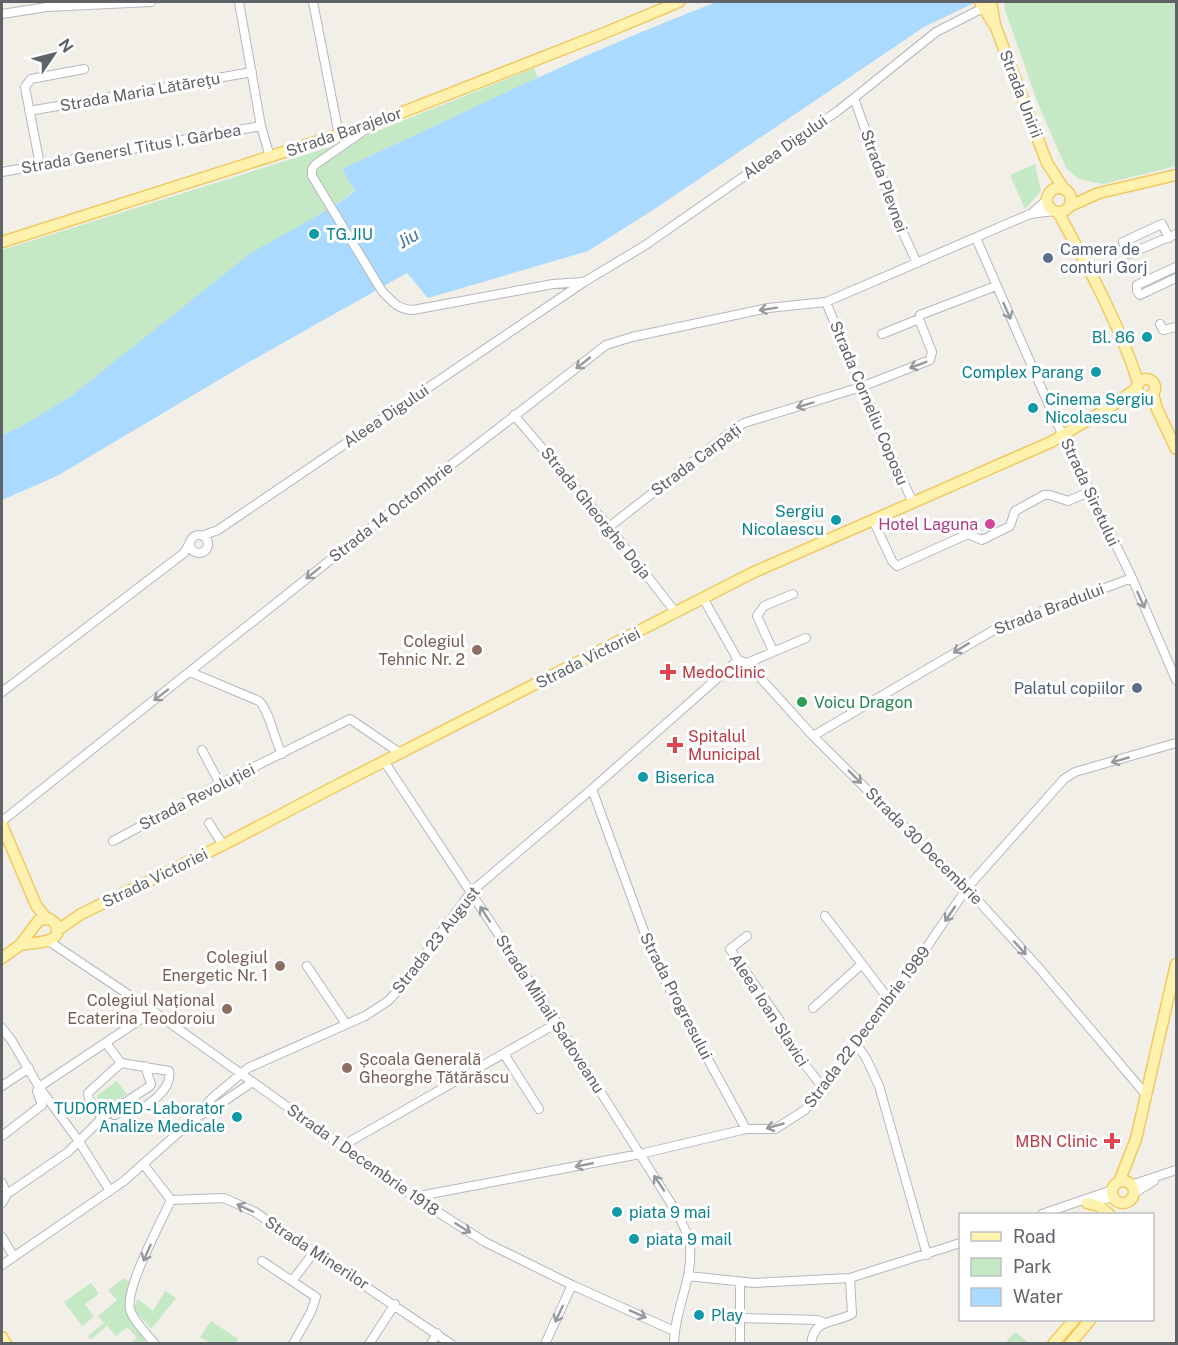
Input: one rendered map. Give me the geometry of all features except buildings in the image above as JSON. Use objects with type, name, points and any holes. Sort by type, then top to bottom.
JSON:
[{"type":"main road","name":"Strada Barajelor","points":[[2,242],[375,123],[679,2]]},
{"type":"main road","name":"Strada Unirii","points":[[984,4],[995,26],[1047,163],[1071,201],[1062,210]]},
{"type":"main road","name":"Strada Unirii","points":[[1047,163],[1048,204],[1062,210],[1129,355],[1143,391],[1158,409],[1176,449]]},
{"type":"main road","points":[[1062,210],[1099,193],[1176,175]]},
{"type":"main road","points":[[1049,196],[1059,188],[1066,191],[1099,193]]},
{"type":"main road","name":"Strada Unirii","points":[[1129,355],[1155,386],[1143,391]]},
{"type":"main road","name":"Strada Victoriei","points":[[2,958],[47,930],[223,845],[770,564],[1022,455],[1143,391]]},
{"type":"main road","points":[[2,823],[47,930]]},
{"type":"main road","points":[[1116,1213],[1147,1096],[1176,964]]},
{"type":"main road","points":[[1123,1192],[1123,1213]]},
{"type":"main road","points":[[1082,1203],[1099,1206],[1108,1213]]},
{"type":"main road","points":[[1053,1344],[1073,1321]]},
{"type":"main road","points":[[1070,1344],[1086,1324]]},
{"type":"main road","points":[[2,1337],[6,1344]]},
{"type":"street","points":[[2,14],[47,7],[151,2]]},
{"type":"street","points":[[239,2],[261,126],[270,157]]},
{"type":"street","points":[[313,2],[339,135]]},
{"type":"street","name":"Aleea Digului","points":[[206,540],[584,282],[644,246],[854,98],[936,32],[984,4]]},
{"type":"street","points":[[40,165],[25,87],[31,79],[84,69]]},
{"type":"street","name":"Strada Maria Lătăreţu","points":[[29,111],[252,72]]},
{"type":"street","name":"Strada Plevnei","points":[[854,98],[898,222],[916,263]]},
{"type":"street","name":"Aleea Digului","points":[[375,123],[339,147],[312,169],[312,176],[382,291],[403,309],[413,310],[552,284],[584,282]]},
{"type":"street","name":"Strada Genersl Titus I. Gârbea","points":[[2,172],[261,126]]},
{"type":"street","points":[[1030,214],[1049,196]]},
{"type":"street","points":[[1030,214],[1062,210]]},
{"type":"street","name":"Strada 14 Octombrie","points":[[2,823],[598,350],[615,341],[768,308],[826,302],[1030,214]]},
{"type":"street","points":[[1162,224],[1173,236],[1129,254],[1123,242],[1162,224]]},
{"type":"street","name":"Strada Siretului","points":[[976,238],[1062,434],[1132,578],[1176,680]]},
{"type":"street","points":[[1176,267],[1137,285],[1137,291],[1140,295],[1176,278]]},
{"type":"street","points":[[882,334],[919,319],[923,313],[996,286]]},
{"type":"street","name":"Strada Corneliu Coposu","points":[[826,302],[912,503]]},
{"type":"street","name":"Strada Carpați","points":[[609,527],[744,423],[861,387],[930,360],[932,352],[919,319]]},
{"type":"street","points":[[1160,324],[1163,330],[1176,327]]},
{"type":"street","name":"Strada Gheorghe Doja","points":[[514,415],[609,527],[676,612]]},
{"type":"street","points":[[873,520],[892,561],[897,566],[968,534],[982,540],[1006,530],[1010,526],[1015,511],[1044,495],[1068,501],[1089,492]]},
{"type":"street","points":[[2,692],[184,553],[194,535],[206,540],[207,549],[199,553],[184,553]]},
{"type":"street","points":[[189,544],[194,552],[199,553]]},
{"type":"street","name":"Strada Bradului","points":[[813,736],[991,631],[1132,578]]},
{"type":"street","points":[[773,651],[757,616],[764,606],[793,594]]},
{"type":"street","name":"Strada 30 Decembrie","points":[[703,598],[742,662],[813,736],[967,888],[1147,1096]]},
{"type":"street","name":"Strada 23 August","points":[[2,1265],[144,1165],[196,1117],[212,1098],[240,1074],[254,1065],[372,1011],[394,996],[471,891],[742,662],[806,638]]},
{"type":"street","points":[[190,672],[259,701],[266,710],[282,754]]},
{"type":"street","name":"Strada Revoluției","points":[[113,841],[350,719],[400,753]]},
{"type":"street","name":"Strada 22 Decembrie 1989","points":[[414,1197],[640,1154],[746,1129],[777,1128],[805,1110],[890,1001],[967,888],[1070,774],[1176,743]]},
{"type":"street","points":[[202,750],[220,784]]},
{"type":"street","name":"Strada Mihail Sadoveanu","points":[[384,761],[557,1023],[679,1216],[690,1246],[688,1276]]},
{"type":"street","name":"Strada Progresului","points":[[592,789],[656,964],[746,1129]]},
{"type":"street","points":[[209,823],[223,845]]},
{"type":"street","points":[[825,916],[890,1001]]},
{"type":"street","name":"Strada 1 Decembrie 1918","points":[[47,930],[72,955],[414,1197],[485,1242],[572,1285],[674,1331]]},
{"type":"street","name":"Aleea Ioan Slavici","points":[[747,936],[730,949],[780,1021],[780,1032],[823,1088]]},
{"type":"street","points":[[813,1008],[862,964]]},
{"type":"street","points":[[307,966],[346,1024]]},
{"type":"street","points":[[2,1136],[42,1105],[37,1090],[39,1087],[153,1011]]},
{"type":"street","points":[[342,1146],[557,1023]]},
{"type":"street","points":[[2,1028],[110,1191]]},
{"type":"street","points":[[106,1042],[121,1064]]},
{"type":"street","points":[[857,1045],[879,1086],[927,1255]]},
{"type":"street","points":[[504,1054],[539,1109]]},
{"type":"street","points":[[121,1064],[144,1066],[169,1071],[170,1079],[165,1090],[118,1124],[111,1124],[102,1118],[89,1099],[88,1093],[121,1064]]},
{"type":"street","points":[[2,1203],[7,1194],[58,1160],[102,1118],[150,1086],[144,1066]]},
{"type":"street","points":[[2,1086],[29,1068]]},
{"type":"street","name":"Strada 23 August","points":[[196,1117],[251,1083]]},
{"type":"street","points":[[144,1165],[171,1200],[135,1281],[130,1299],[131,1311],[155,1344]]},
{"type":"street","points":[[1049,1213],[1123,1192],[1173,1171]]},
{"type":"street","points":[[2,1183],[7,1194]]},
{"type":"street","name":"Strada Minerilor","points":[[171,1200],[224,1198],[255,1212],[452,1344]]},
{"type":"street","points":[[2,1237],[14,1257]]},
{"type":"street","points":[[674,1344],[674,1331],[688,1276],[740,1282],[850,1278],[959,1244]]},
{"type":"street","points":[[292,1281],[315,1251]]},
{"type":"street","points":[[262,1261],[316,1297],[311,1312],[293,1344]]},
{"type":"street","points":[[811,1344],[815,1329],[825,1323],[852,1314],[850,1278]]},
{"type":"street","points":[[740,1282],[740,1344]]},
{"type":"street","points":[[545,1344],[572,1285]]},
{"type":"street","points":[[369,1344],[395,1304]]},
{"type":"street","points":[[739,1318],[818,1320],[825,1323]]},
{"type":"street","points":[[431,1344],[437,1333]]},
{"type":"green space","points":[[1004,2],[1176,2],[1176,166],[1103,184],[1079,179],[1066,168],[1037,101]]},
{"type":"green space","points":[[534,68],[538,78],[342,169],[355,190],[333,207],[295,230],[70,397],[2,435],[2,250],[365,136]]},
{"type":"green space","points":[[1035,164],[1041,191],[1025,209],[1010,175]]},
{"type":"green space","points":[[117,1081],[127,1094],[106,1109],[96,1096]]},
{"type":"green space","points":[[124,1278],[131,1283],[128,1298],[148,1338],[141,1343],[131,1343],[137,1338],[127,1327],[116,1336],[107,1326],[90,1340],[88,1336],[104,1323],[98,1316],[117,1300],[108,1290]]},
{"type":"green space","points":[[91,1283],[99,1294],[85,1304],[94,1317],[82,1326],[64,1302]]},
{"type":"green space","points":[[165,1291],[176,1298],[151,1329],[133,1308],[138,1299],[153,1311]]},
{"type":"green space","points":[[211,1321],[238,1339],[235,1343],[210,1343],[200,1337]]},
{"type":"green space","points":[[1015,1332],[1029,1343],[1005,1343]]},
{"type":"water","name":"Jiu","points":[[717,2],[976,2],[924,27],[653,210],[588,251],[428,298],[407,273],[249,362],[57,476],[2,500],[2,435],[70,397],[251,253],[333,207],[355,191],[342,169],[622,40]]},
{"type":"place","name":"TG.JIU","points":[[314,234]]},
{"type":"place","name":"Camera de conturi Gorj","points":[[1048,258]]},
{"type":"place","name":"Bl. 86","points":[[1147,337]]},
{"type":"place","name":"Complex Parang","points":[[1096,372]]},
{"type":"place","name":"Cinema Sergiu Nicolaescu","points":[[1033,408]]},
{"type":"place","name":"Sergiu Nicolaescu","points":[[836,520]]},
{"type":"place","name":"Hotel Laguna","points":[[990,524]]},
{"type":"place","name":"Colegiul Tehnic Nr. 2","points":[[477,650]]},
{"type":"place","name":"MedoClinic","points":[[668,672]]},
{"type":"place","name":"Palatul copiilor","points":[[1137,688]]},
{"type":"place","name":"Voicu Dragon","points":[[802,702]]},
{"type":"place","name":"Spitalul Municipal","points":[[675,745]]},
{"type":"place","name":"Biserica","points":[[643,777]]},
{"type":"place","name":"Colegiul Energetic Nr. 1","points":[[280,966]]},
{"type":"place","name":"Colegiul Național Ecaterina Teodoroiu","points":[[227,1009]]},
{"type":"place","name":"Școala Generală Gheorghe Tătărăscu","points":[[347,1068]]},
{"type":"place","name":"TUDORMED - Laborator Analize Medicale","points":[[237,1117]]},
{"type":"place","name":"MBN Clinic","points":[[1112,1141]]},
{"type":"place","name":"piata 9 mai","points":[[617,1212]]},
{"type":"place","name":"piata 9 mail","points":[[634,1239]]},
{"type":"place","name":"Play","points":[[699,1315]]}]
